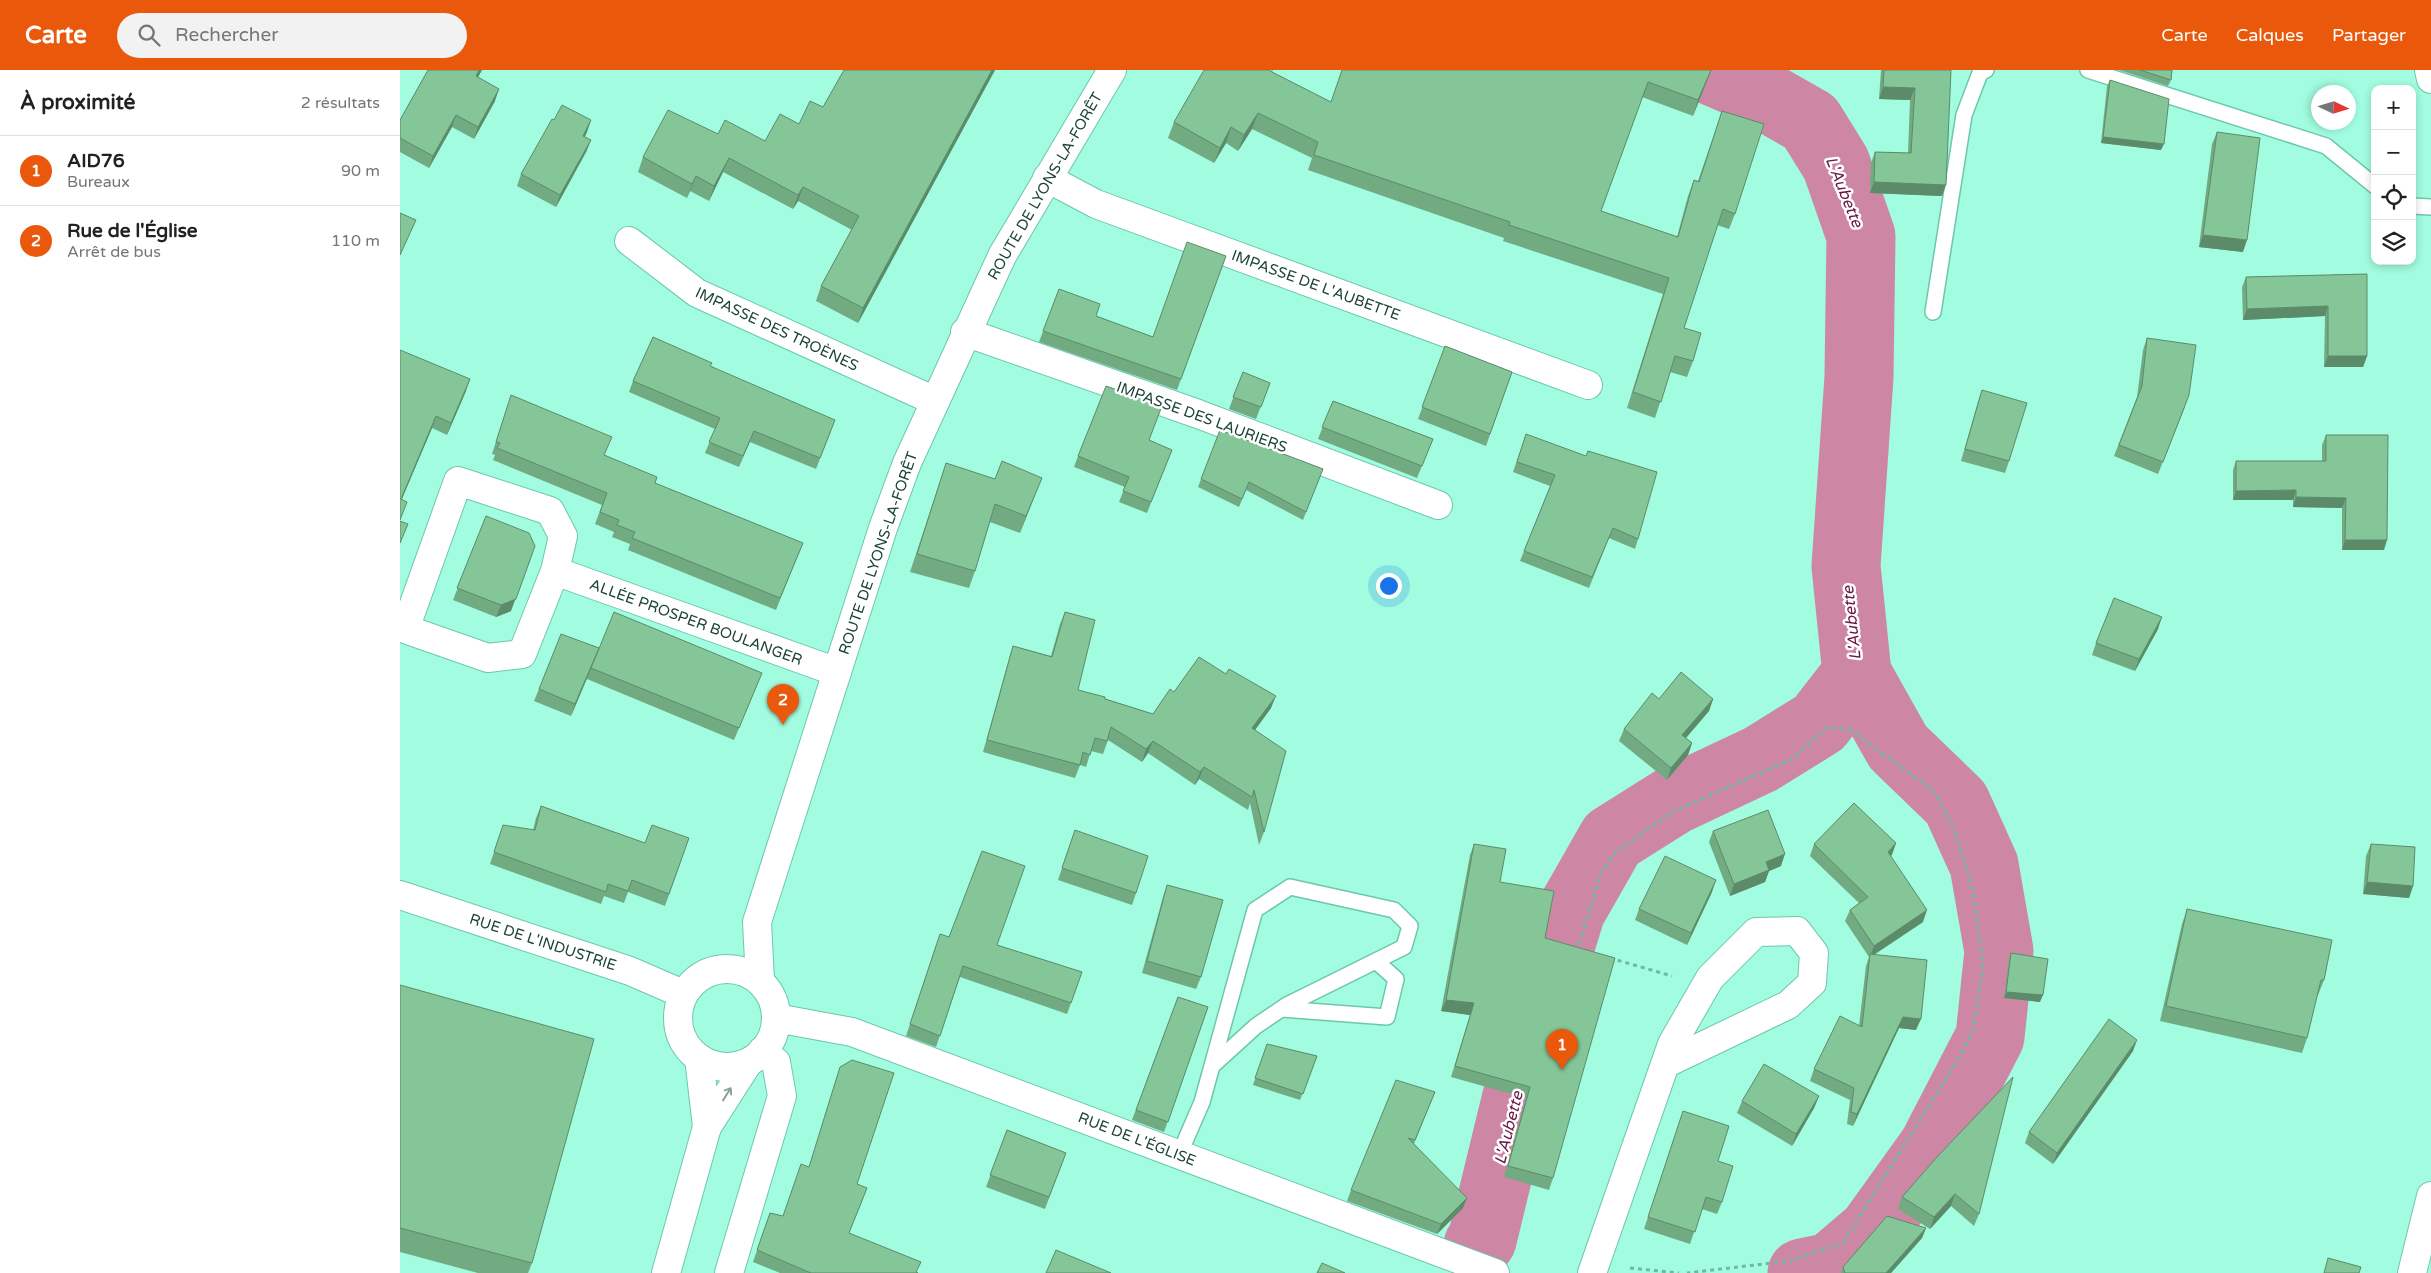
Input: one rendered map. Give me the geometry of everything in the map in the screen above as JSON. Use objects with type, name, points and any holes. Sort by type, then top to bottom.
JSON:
[{"type":"street","name":"ROUTE DE LYONS-LA-FORÊT","points":[[727,968],[738,946],[757,922],[897,490],[935,401],[965,332],[1002,256],[1112,70]]},
{"type":"street","points":[[2429,70],[2431,79]]},
{"type":"street","name":"IMPASSE DE L'AUBETTE","points":[[1047,178],[1096,204],[1588,385]]},
{"type":"street","name":"IMPASSE DES TROÈNES","points":[[628,241],[697,293],[935,401]]},
{"type":"street","name":"IMPASSE DES LAURIERS","points":[[965,332],[1198,414],[1438,506]]},
{"type":"street","points":[[458,481],[550,511],[562,536],[555,571],[522,654],[488,658],[404,629],[458,481]]},
{"type":"street","name":"ALLÉE PROSPER BOULANGER","points":[[555,571],[838,672]]},
{"type":"street","name":"RUE DE L'INDUSTRIE","points":[[400,895],[621,968],[683,994]]},
{"type":"street","name":"ROUTE DE LYONS-LA-FORÊT","points":[[757,922],[760,981]]},
{"type":"street","points":[[1595,1265],[1665,1064],[1672,1044],[1710,978],[1756,932],[1797,931],[1814,953],[1812,983],[1788,1005],[1665,1064]]},
{"type":"street","points":[[666,1273],[707,1127],[755,1057],[772,1036],[776,1018],[775,1004],[760,981],[745,972],[727,968],[714,970],[702,975],[691,983],[683,994],[678,1011],[678,1029],[686,1045],[699,1058],[714,1066],[731,1067],[755,1057],[776,1062],[782,1096],[729,1273]]},
{"type":"street","name":"RUE DE L'ÉGLISE","points":[[776,1018],[852,1032],[1495,1273]]},
{"type":"street","points":[[699,1058],[707,1127]]},
{"type":"street","points":[[2412,1273],[2431,1196]]},
{"type":"lane","points":[[1933,312],[1964,114],[1980,73],[1986,70]]},
{"type":"lane","points":[[2088,70],[2326,146],[2371,183]]},
{"type":"lane","points":[[2416,206],[2431,207]]},
{"type":"lane","points":[[1179,1155],[1202,1102],[1255,910],[1290,887],[1394,910],[1410,926],[1404,948],[1282,1009],[1256,1026],[1212,1066]]},
{"type":"lane","points":[[1282,1009],[1387,1017],[1396,980],[1377,962]]},
{"type":"path","points":[[1595,1265],[1679,1273]]},
{"type":"building","points":[[428,70],[479,70],[476,76],[499,89],[478,127],[456,115],[433,156],[400,138],[400,120]]},
{"type":"building","points":[[844,70],[992,70],[863,308],[821,286],[859,216],[803,187],[798,195],[729,158],[714,186],[696,176],[692,184],[643,157],[668,110],[718,134],[725,120],[765,141],[780,114],[799,124],[810,101],[823,107]]},
{"type":"building","points":[[1204,70],[1270,70],[1331,102],[1342,70],[1711,70],[1698,100],[1648,82],[1601,211],[1678,237],[1694,180],[1699,182],[1722,111],[1764,124],[1735,214],[1723,209],[1684,328],[1701,333],[1693,361],[1675,356],[1661,402],[1633,392],[1669,278],[1509,225],[1510,222],[1314,155],[1318,142],[1258,113],[1244,135],[1231,127],[1220,148],[1174,122]]},
{"type":"building","points":[[1884,70],[1951,70],[1946,185],[1874,182],[1875,152],[1911,153],[1915,88],[1883,87]]},
{"type":"building","points":[[2140,70],[2172,70],[2171,80]]},
{"type":"building","points":[[2110,80],[2169,99],[2164,144],[2103,137]]},
{"type":"building","points":[[562,105],[591,120],[583,136],[591,140],[560,195],[521,174]]},
{"type":"building","points":[[2217,132],[2260,138],[2247,240],[2203,235]]},
{"type":"building","points":[[400,213],[416,220],[400,255]]},
{"type":"building","points":[[1187,242],[1226,256],[1181,379],[1043,331],[1059,289],[1100,304],[1096,316],[1153,337]]},
{"type":"building","points":[[2367,274],[2367,356],[2328,356],[2328,306],[2247,309],[2246,277]]},
{"type":"building","points":[[653,337],[712,363],[710,366],[835,420],[820,458],[754,431],[743,456],[709,442],[720,418],[633,381]]},
{"type":"building","points":[[2147,338],[2196,345],[2189,395],[2163,462],[2119,445],[2142,386]]},
{"type":"building","points":[[1445,346],[1512,372],[1490,434],[1422,407]]},
{"type":"building","points":[[400,350],[470,379],[451,423],[436,416],[401,499],[407,502],[400,520]]},
{"type":"building","points":[[1243,372],[1270,383],[1261,407],[1233,397]]},
{"type":"building","points":[[1106,386],[1162,406],[1149,440],[1172,450],[1151,502],[1123,491],[1129,477],[1078,456]]},
{"type":"building","points":[[1982,390],[2027,403],[2009,461],[1965,449]]},
{"type":"building","points":[[511,395],[612,437],[604,455],[657,477],[655,483],[803,543],[780,598],[632,538],[635,532],[617,525],[619,520],[600,512],[607,493],[497,448],[500,443],[496,442]]},
{"type":"building","points":[[1333,401],[1433,439],[1422,466],[1322,427]]},
{"type":"building","points":[[1220,430],[1323,469],[1306,512],[1249,482],[1242,499],[1201,479]]},
{"type":"building","points":[[1526,434],[1586,456],[1588,451],[1657,472],[1638,539],[1613,528],[1592,577],[1524,551],[1555,475],[1517,462]]},
{"type":"building","points":[[2326,435],[2388,435],[2387,540],[2345,540],[2346,498],[2296,497],[2296,490],[2236,491],[2236,461],[2326,461]]},
{"type":"building","points":[[1002,461],[1042,478],[1026,516],[995,504],[975,571],[917,554],[946,463],[995,479]]},
{"type":"building","points":[[486,516],[529,533],[535,546],[516,599],[501,605],[457,588]]},
{"type":"building","points":[[400,521],[408,524],[400,543]]},
{"type":"building","points":[[2114,598],[2162,617],[2139,659],[2096,643]]},
{"type":"building","points":[[614,612],[762,673],[739,728],[591,668]]},
{"type":"building","points":[[1065,612],[1095,620],[1078,690],[1105,697],[1105,699],[1153,714],[1170,689],[1174,692],[1199,657],[1226,674],[1229,669],[1276,696],[1252,728],[1286,751],[1264,832],[1254,790],[1252,797],[1204,767],[1200,772],[1153,741],[1146,749],[1111,727],[1107,741],[1095,738],[1090,755],[1083,752],[1080,765],[987,740],[1013,646],[1052,657]]},
{"type":"building","points":[[561,634],[599,648],[575,704],[539,689]]},
{"type":"building","points":[[1681,672],[1713,699],[1682,735],[1692,743],[1671,768],[1624,729],[1652,693],[1659,699]]},
{"type":"building","points":[[1854,803],[1896,843],[1888,852],[1927,910],[1874,946],[1850,910],[1868,897],[1814,844]]},
{"type":"building","points":[[541,806],[645,843],[652,825],[689,838],[669,894],[632,880],[628,891],[608,884],[606,892],[494,852],[503,825],[535,830]]},
{"type":"building","points":[[1768,810],[1785,854],[1766,862],[1769,870],[1734,884],[1713,831]]},
{"type":"building","points":[[1075,830],[1148,856],[1136,893],[1062,868]]},
{"type":"building","points":[[1474,844],[1506,849],[1500,882],[1554,891],[1545,938],[1615,958],[1553,1178],[1508,1166],[1530,1087],[1455,1066],[1474,1003],[1446,1000]]},
{"type":"building","points":[[2371,844],[2415,847],[2413,886],[2367,882]]},
{"type":"building","points":[[982,851],[1025,866],[997,945],[1082,972],[1071,1003],[963,966],[940,1036],[910,1024],[940,934],[949,937]]},
{"type":"building","points":[[1665,856],[1716,880],[1691,933],[1639,909]]},
{"type":"building","points":[[1167,885],[1223,900],[1201,977],[1147,961]]},
{"type":"building","points":[[2187,909],[2332,940],[2324,980],[2321,980],[2307,1038],[2166,1006]]},
{"type":"building","points":[[2011,953],[2048,959],[2043,995],[2006,992]]},
{"type":"building","points":[[1870,954],[1927,960],[1921,1019],[1903,1017],[1857,1114],[1851,1112],[1854,1088],[1814,1069],[1840,1016],[1862,1027]]},
{"type":"building","points":[[400,985],[594,1039],[532,1263],[400,1228]]},
{"type":"building","points":[[1178,997],[1208,1007],[1168,1122],[1136,1110]]},
{"type":"building","points":[[2109,1019],[2137,1040],[2057,1153],[2029,1132]]},
{"type":"building","points":[[1267,1044],[1317,1056],[1303,1094],[1255,1078]]},
{"type":"building","points":[[852,1060],[894,1073],[857,1184],[867,1188],[849,1233],[921,1262],[916,1272],[918,1273],[811,1273],[757,1250],[770,1213],[783,1216],[801,1164],[809,1167],[840,1067]]},
{"type":"building","points":[[1764,1064],[1819,1096],[1796,1134],[1742,1101]]},
{"type":"building","points":[[2013,1077],[1979,1214],[1955,1194],[1934,1217],[1902,1197],[1937,1157]]},
{"type":"building","points":[[1396,1080],[1435,1092],[1415,1140],[1408,1138],[1467,1198],[1441,1224],[1351,1190]]},
{"type":"building","points":[[1683,1111],[1729,1126],[1718,1161],[1733,1166],[1722,1202],[1706,1197],[1695,1232],[1648,1217]]},
{"type":"building","points":[[1007,1130],[1066,1153],[1049,1197],[990,1175]]},
{"type":"building","points":[[1887,1216],[1926,1228],[1886,1273],[1845,1273],[1843,1267]]},
{"type":"building","points":[[1056,1250],[1111,1273],[1046,1273]]},
{"type":"building","points":[[2328,1258],[2361,1267],[2359,1273],[2324,1273]]},
{"type":"building","points":[[1322,1263],[1345,1273],[1317,1273]]},
{"type":"waterway","name":"L'Aubette","points":[[1478,1245],[1482,1240],[1530,1043],[1571,911],[1612,839],[1674,800],[1761,759],[1819,723],[1857,674],[1846,566],[1859,377],[1861,236],[1836,164],[1810,122],[1745,85],[1710,70]]},
{"type":"waterway","points":[[1802,1273],[1831,1267],[1872,1232],[1933,1147],[1990,1037],[1999,951],[1984,865],[1956,803],[1898,747],[1857,674]]},
{"type":"place","name":"Rue de l'Église","points":[[783,725]]},
{"type":"place","name":"AID76","points":[[1562,1070]]}]
